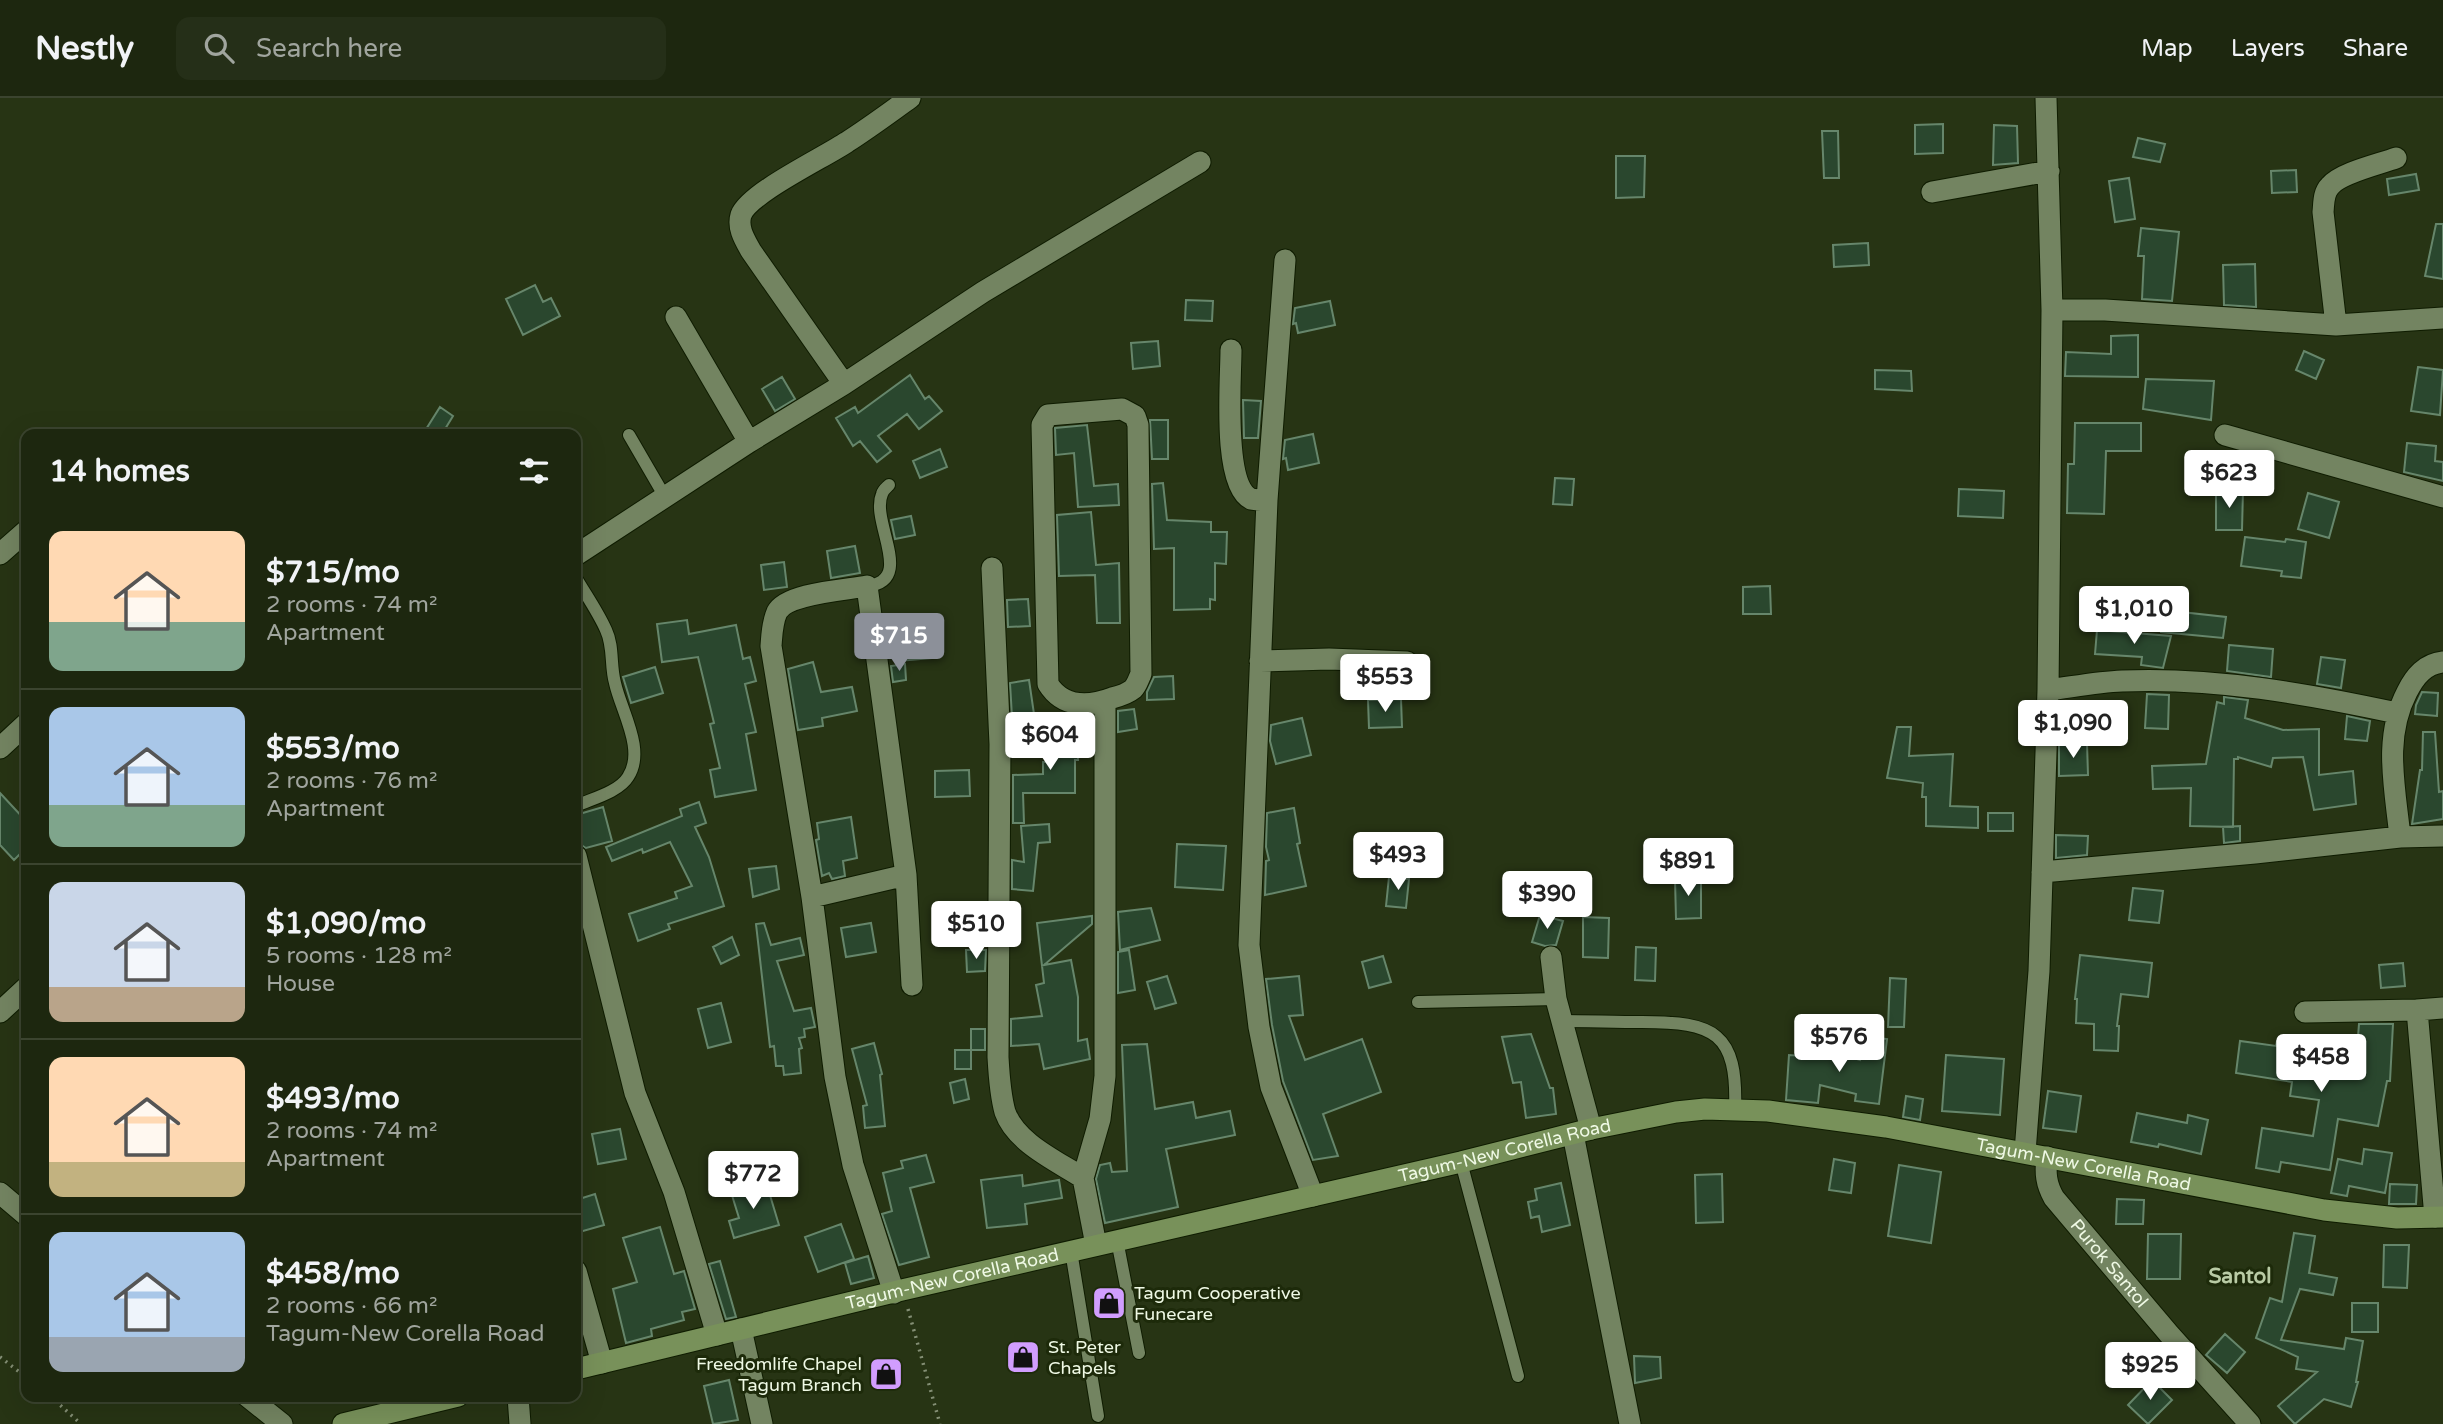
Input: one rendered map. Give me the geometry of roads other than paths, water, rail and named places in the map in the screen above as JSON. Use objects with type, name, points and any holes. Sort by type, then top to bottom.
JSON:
[{"type":"main road","name":"Tagum-New Corella Road","points":[[581,1368],[1117,1240],[1461,1163],[1582,1131],[1676,1112],[1735,1110],[1839,1119],[2324,1210],[2397,1217],[2439,1217]]},
{"type":"main road","points":[[343,1424],[433,1402]]},
{"type":"street","points":[[844,384],[751,251],[741,230],[740,218],[745,207],[760,195],[847,142],[909,98]]},
{"type":"street","points":[[2025,1152],[2039,971],[2048,690],[2052,310],[2046,98]]},
{"type":"street","points":[[2336,325],[2323,212],[2324,196],[2329,186],[2337,179],[2396,158]]},
{"type":"street","points":[[581,552],[983,292],[1200,162]]},
{"type":"street","points":[[1932,192],[2049,171]]},
{"type":"street","points":[[1286,260],[1267,500],[1250,944],[1259,1027],[1271,1087],[1313,1196]]},
{"type":"street","points":[[2052,310],[2105,310],[2336,325],[2443,318]]},
{"type":"street","points":[[676,317],[748,442]]},
{"type":"street","points":[[1231,350],[1231,457],[1235,480],[1252,499],[1267,500]]},
{"type":"street","points":[[1122,410],[1135,416],[1138,425],[1141,674],[1136,686],[1128,693],[1105,701],[1076,705],[1055,695],[1048,684],[1042,425],[1048,415],[1122,410]]},
{"type":"street","points":[[2225,435],[2443,497]]},
{"type":"street","points":[[0,554],[21,535]]},
{"type":"street","points":[[992,568],[1000,744],[998,1057],[1001,1093],[1006,1115],[1017,1131],[1039,1150],[1083,1178]]},
{"type":"street","points":[[898,1291],[853,1165],[835,1077],[812,897],[773,657],[772,625],[778,610],[790,600],[867,586],[906,875],[912,985]]},
{"type":"street","points":[[1260,661],[1329,659],[1407,662]]},
{"type":"street","points":[[2400,837],[2392,742],[2398,713],[2412,682],[2422,670],[2443,662]]},
{"type":"street","points":[[2048,690],[2120,681],[2187,682],[2287,692],[2398,713]]},
{"type":"street","points":[[1096,1245],[1083,1178],[1100,1119],[1105,1076],[1105,701]]},
{"type":"street","points":[[0,748],[21,729]]},
{"type":"street","points":[[2042,872],[2400,837],[2443,836]]},
{"type":"street","points":[[812,897],[906,875]]},
{"type":"street","points":[[581,876],[635,1093],[674,1192],[717,1335]]},
{"type":"street","points":[[1551,957],[1630,1424]]},
{"type":"street","points":[[0,1012],[21,993]]},
{"type":"street","points":[[2305,1012],[2443,1008]]},
{"type":"street","points":[[2417,1010],[2439,1217]]},
{"type":"street","name":"Purok Santol","points":[[2047,1157],[2045,1173],[2054,1198],[2241,1421]]},
{"type":"street","points":[[0,1193],[21,1212]]},
{"type":"street","points":[[581,1289],[602,1363]]},
{"type":"street","points":[[741,1329],[761,1424]]},
{"type":"street","points":[[254,1402],[282,1424]]},
{"type":"street","points":[[518,1402],[520,1424]]},
{"type":"lane","points":[[629,435],[665,497]]},
{"type":"lane","points":[[867,586],[879,585],[885,580],[890,569],[890,554],[880,510],[881,495],[888,485]]},
{"type":"lane","points":[[581,587],[607,631],[612,650],[615,684],[633,743],[633,764],[627,779],[615,788],[581,804]]},
{"type":"lane","points":[[1418,1002],[1556,999]]},
{"type":"lane","points":[[1561,1021],[1664,1022],[1707,1029],[1729,1052],[1735,1071],[1735,1110]]},
{"type":"lane","points":[[1461,1163],[1518,1376]]},
{"type":"lane","points":[[1117,1240],[1139,1353]]},
{"type":"lane","points":[[1071,1251],[1098,1416]]},
{"type":"place","name":"Tagum Cooperative Funecare","points":[[1109,1303]]},
{"type":"place","name":"St. Peter Chapels","points":[[1023,1357]]},
{"type":"place","name":"Freedomlife Chapel Tagum Branch","points":[[886,1374]]},
{"type":"district","name":"Santol","points":[[2240,1276]]}]
